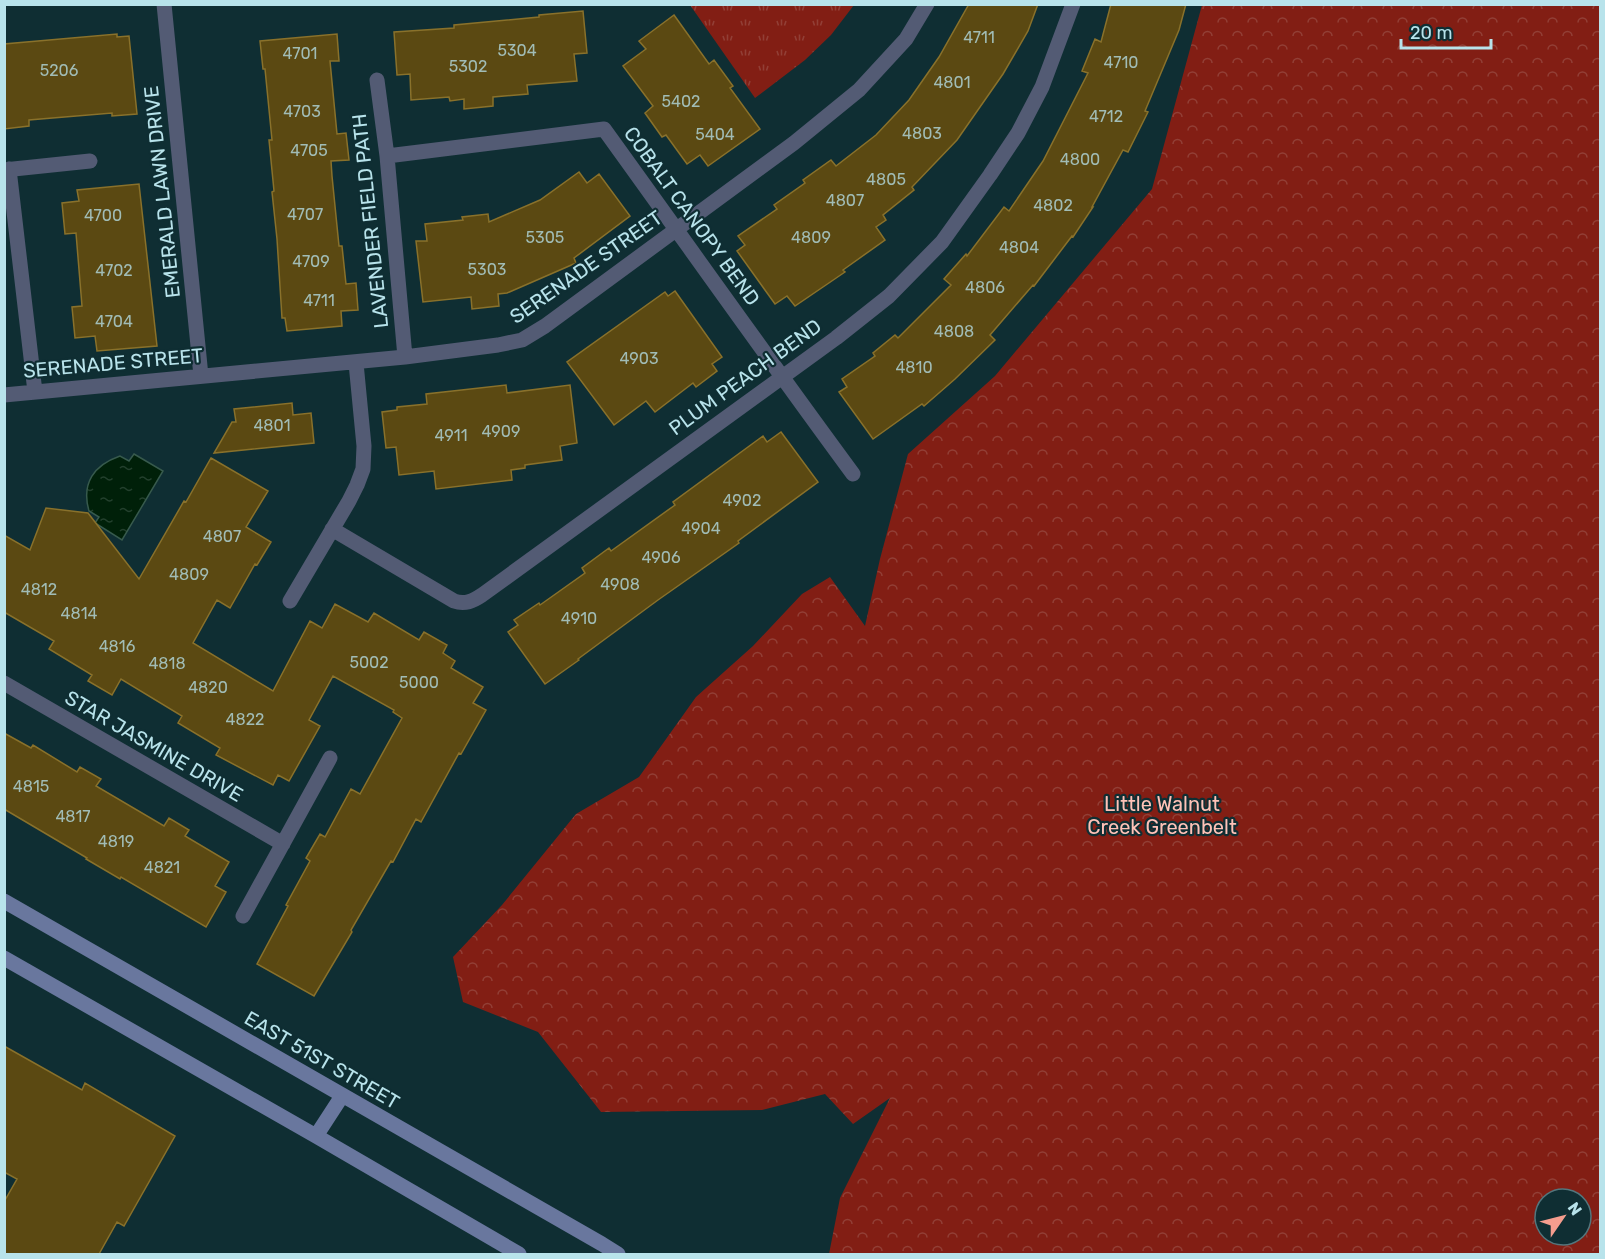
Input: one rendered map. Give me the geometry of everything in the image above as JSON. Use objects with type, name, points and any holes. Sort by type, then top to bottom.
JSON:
[{"type":"street","name":"EMERALD LAWN DRIVE","points":[[164,4],[201,376]]},
{"type":"street","name":"SERENADE STREET","points":[[4,395],[356,363],[522,340],[545,326],[794,143],[859,90],[906,39],[927,4]]},
{"type":"street","name":"PLUM PEACH BEND","points":[[332,529],[454,602],[474,601],[836,338],[889,296],[942,242],[1018,133],[1042,87],[1073,4]]},
{"type":"street","name":"LAVENDER FIELD PATH","points":[[377,80],[387,156],[405,357]]},
{"type":"street","name":"COBALT CANOPY BEND","points":[[387,156],[603,129],[853,474]]},
{"type":"street","points":[[35,392],[7,169],[90,161]]},
{"type":"street","points":[[290,601],[357,485],[363,469],[364,446],[356,363]]},
{"type":"street","name":"STAR JASMINE DRIVE","points":[[4,683],[283,844]]},
{"type":"street","points":[[243,916],[330,758]]},
{"type":"street","name":"EAST 51ST STREET","points":[[4,901],[618,1254]]},
{"type":"street","points":[[4,958],[519,1254]]},
{"type":"street","points":[[316,1136],[342,1096]]},
{"type":"green space","points":[[690,5],[854,5],[831,35],[805,60],[755,98]]},
{"type":"green space","name":"Little Walnut Creek Greenbelt","points":[[1202,5],[1600,5],[1600,1254],[829,1254],[840,1198],[890,1098],[853,1124],[825,1094],[762,1110],[601,1112],[538,1032],[463,1002],[453,957],[502,905],[576,814],[639,777],[696,697],[753,646],[802,594],[830,577],[865,626],[908,454],[995,376],[1152,189]]},
{"type":"water","points":[[134,454],[163,471],[122,540],[95,523],[99,517],[89,511],[88,484],[103,464],[120,456],[129,461]]},
{"type":"building","points":[[969,4],[1038,4],[1028,31],[1003,74],[957,140],[912,187],[914,190],[883,215],[886,220],[876,227],[885,240],[843,270],[845,272],[795,306],[787,296],[775,304],[737,251],[745,245],[738,236],[777,209],[774,205],[805,183],[803,180],[831,160],[836,166],[876,135],[909,100],[939,57]]},
{"type":"building","points":[[1111,4],[1186,4],[1179,30],[1145,111],[1148,112],[1128,152],[1123,150],[1093,207],[1073,237],[1034,286],[990,335],[995,340],[924,406],[922,404],[873,439],[839,392],[847,387],[842,379],[875,356],[873,353],[895,335],[898,338],[951,285],[944,279],[966,254],[967,256],[1004,207],[1009,211],[1043,161],[1088,73],[1082,71],[1095,39],[1101,42]]},
{"type":"building","points":[[583,11],[587,53],[574,54],[577,81],[527,85],[528,94],[493,97],[493,106],[464,109],[464,99],[450,101],[449,97],[411,100],[410,74],[397,75],[394,32],[454,28],[454,25]]},
{"type":"building","points":[[674,15],[709,64],[714,60],[733,86],[730,88],[760,129],[708,166],[700,155],[687,164],[666,135],[662,137],[645,113],[653,106],[623,66],[646,49],[639,41]]},
{"type":"building","points":[[117,34],[117,37],[129,36],[137,114],[112,116],[112,113],[29,120],[29,126],[4,129],[4,44]]},
{"type":"building","points":[[337,34],[339,61],[330,61],[337,134],[346,133],[349,160],[331,161],[332,176],[339,246],[342,246],[346,284],[356,283],[358,310],[341,311],[342,326],[287,331],[285,318],[282,318],[269,140],[272,140],[260,41]]},
{"type":"building","points":[[579,172],[587,183],[599,174],[630,216],[574,258],[576,263],[507,293],[498,294],[499,306],[472,309],[471,297],[423,302],[416,241],[427,241],[425,224],[463,220],[462,217],[488,214],[489,222],[540,200]]},
{"type":"building","points":[[139,184],[157,346],[97,351],[95,336],[75,338],[72,307],[82,306],[76,233],[65,234],[62,203],[79,201],[77,190]]},
{"type":"building","points":[[675,291],[722,357],[712,364],[717,371],[696,387],[693,383],[655,412],[646,401],[614,425],[567,362],[665,292],[668,296]]},
{"type":"building","points":[[506,385],[507,393],[570,385],[577,443],[560,446],[562,460],[525,465],[525,468],[511,470],[512,480],[436,489],[434,471],[399,475],[396,447],[386,448],[382,412],[397,410],[397,407],[427,404],[426,394]]},
{"type":"building","points":[[292,403],[293,415],[311,413],[314,443],[214,453],[232,422],[236,422],[234,409]]},
{"type":"building","points":[[781,432],[818,482],[738,541],[739,543],[545,684],[508,632],[518,625],[514,620],[539,603],[540,605],[585,573],[582,568],[609,548],[611,551],[675,505],[673,502],[763,436],[767,442]]},
{"type":"building","points":[[211,458],[268,491],[246,527],[271,542],[257,565],[255,564],[230,608],[217,600],[193,643],[273,691],[310,621],[322,628],[335,604],[368,622],[374,613],[419,640],[424,632],[447,645],[443,653],[455,661],[451,668],[483,687],[473,703],[486,710],[421,822],[416,819],[314,996],[257,964],[310,861],[306,858],[320,834],[325,837],[351,789],[360,794],[402,718],[393,712],[394,710],[333,676],[309,720],[320,726],[289,781],[278,775],[273,785],[216,755],[220,748],[178,723],[182,716],[121,679],[112,695],[88,681],[92,675],[49,649],[54,641],[4,612],[4,535],[30,550],[46,508],[88,513],[139,579]]},
{"type":"building","points":[[4,733],[31,748],[33,745],[77,772],[80,767],[101,779],[96,786],[164,826],[169,818],[189,830],[185,836],[229,862],[215,886],[226,892],[206,927],[121,877],[120,879],[4,809]]},
{"type":"building","points":[[4,1046],[82,1090],[85,1083],[175,1136],[124,1226],[117,1222],[99,1254],[4,1254],[4,1202],[17,1179],[4,1172]]}]
